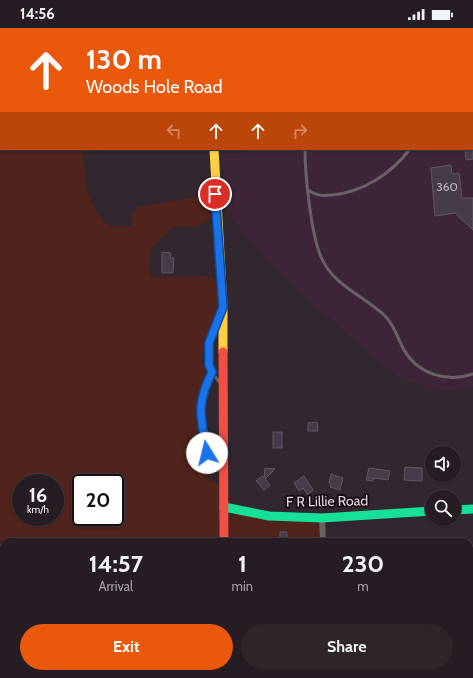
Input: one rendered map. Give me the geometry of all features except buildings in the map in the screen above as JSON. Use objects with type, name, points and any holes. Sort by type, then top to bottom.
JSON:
[{"type":"main road","points":[[214,150],[223,307],[224,538]]},
{"type":"main road","name":"F R Lillie Road","points":[[224,507],[268,516],[322,518],[425,511]]},
{"type":"main road","points":[[461,510],[473,509]]},
{"type":"street","points":[[322,518],[323,538]]},
{"type":"lane","points":[[306,150],[308,190],[318,249],[324,263],[333,276],[348,290],[383,314],[393,327],[407,354],[418,366],[441,377],[456,378],[473,374]]},
{"type":"lane","points":[[308,190],[316,196],[344,194],[361,189],[390,170],[409,150]]},
{"type":"lane","points":[[223,307],[209,343],[209,365],[223,388]]},
{"type":"lane","points":[[209,468],[200,409],[202,396],[212,372]]},
{"type":"shaded area","points":[[0,150],[83,150],[86,189],[96,211],[108,226],[131,226],[133,211],[138,207],[201,196],[207,201],[210,219],[207,222],[198,226],[172,227],[150,250],[149,274],[153,277],[211,276],[217,281],[218,310],[204,344],[202,359],[207,378],[196,404],[206,476],[209,480],[215,481],[219,487],[219,538],[0,538]]},
{"type":"shaded area","points":[[247,150],[473,150],[473,387],[438,392],[398,377],[304,296],[227,215],[222,155]]},
{"type":"shaded area","points":[[235,513],[315,523],[320,529],[321,538],[229,538],[229,520]]},
{"type":"traffic: fast","points":[[224,507],[269,516],[322,518],[425,511]]},
{"type":"traffic: fast","points":[[461,510],[473,509]]},
{"type":"traffic: slow","points":[[214,150],[223,307],[223,352]]},
{"type":"traffic: jam","points":[[223,352],[224,538]]},
{"type":"route","points":[[207,453],[200,409],[202,396],[212,372],[209,365],[208,356],[209,343],[223,307],[215,194]]}]
